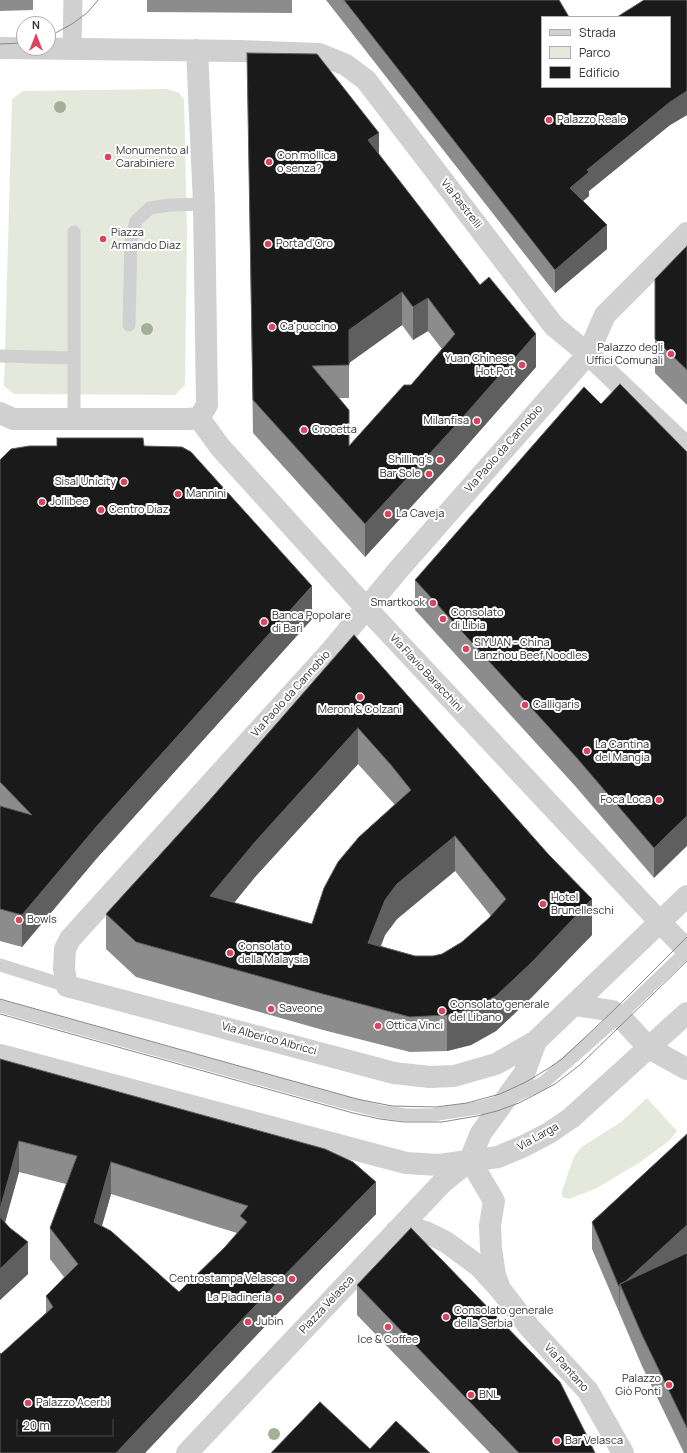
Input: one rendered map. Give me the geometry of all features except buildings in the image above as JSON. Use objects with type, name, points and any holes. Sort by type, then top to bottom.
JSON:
[{"type":"street","points":[[72,49],[73,0]]},
{"type":"street","points":[[0,48],[197,50],[204,204],[207,405],[199,418],[188,419],[74,418],[4,422]]},
{"type":"street","name":"Via Rastrelli","points":[[197,50],[319,54],[346,65],[366,80],[554,326],[588,354],[687,448]]},
{"type":"street","name":"Via Paolo da Cannobio","points":[[67,986],[64,969],[65,949],[70,939],[330,652],[366,608],[588,354],[605,315],[687,233]]},
{"type":"street","name":"Via Flavio Baracchini","points":[[199,418],[220,447],[366,608],[660,922]]},
{"type":"street","points":[[0,1055],[406,1163],[439,1165],[470,1160],[481,1133],[524,1074],[536,1041],[687,896]]},
{"type":"street","points":[[660,922],[687,950]]},
{"type":"street","name":"Via Alberico Albricci","points":[[67,986],[394,1072],[430,1077],[454,1076],[496,1064],[536,1041]]},
{"type":"street","points":[[574,1005],[614,1011],[649,1048],[687,1069]]},
{"type":"street","name":"Via Larga","points":[[470,1160],[498,1157],[549,1133],[571,1118],[687,1013]]},
{"type":"street","name":"Piazza Velasca","points":[[187,1453],[442,1183],[470,1160]]},
{"type":"street","name":"Via Pantano","points":[[470,1160],[494,1201],[490,1225],[491,1249],[495,1275],[500,1289]]},
{"type":"street","name":"Via Pantano","points":[[396,1232],[406,1229],[416,1229],[428,1233],[446,1242],[480,1267],[500,1289],[530,1328],[588,1392],[623,1453]]},
{"type":"lane","points":[[130,324],[131,240],[136,222],[150,208],[170,205],[204,204]]},
{"type":"lane","points":[[74,232],[74,418]]},
{"type":"lane","points":[[0,356],[74,358]]},
{"type":"lane","points":[[0,1006],[383,1112],[407,1115],[432,1115],[463,1111],[504,1101],[543,1083],[619,1016],[687,950]]},
{"type":"lane","name":"Via Alberico Albricci","points":[[0,966],[67,986]]},
{"type":"green space","points":[[168,89],[179,93],[184,99],[187,232],[185,385],[175,395],[14,394],[4,386],[12,99],[23,91]]},
{"type":"green space","points":[[647,1098],[677,1131],[670,1140],[639,1163],[595,1189],[569,1199],[562,1197],[562,1191],[573,1159],[577,1152],[583,1146],[621,1122]]},
{"type":"tram line","points":[[56,33],[72,24],[88,12],[98,0]]},
{"type":"tram line","points":[[0,44],[16,43]]},
{"type":"tram line","points":[[0,999],[357,1099],[392,1106],[436,1107],[467,1103],[500,1094],[526,1082],[549,1068],[562,1059],[613,1011],[687,937]]},
{"type":"tram line","points":[[0,1014],[353,1113],[380,1119],[404,1122],[442,1122],[497,1111],[519,1103],[555,1084],[581,1064],[687,961]]},
{"type":"place","name":"Palazzo Reale","points":[[549,120]]},
{"type":"place","name":"Monumento al Carabiniere","points":[[108,157]]},
{"type":"place","name":"Con mollica o senza?","points":[[269,162]]},
{"type":"place","name":"Piazza Armando Diaz","points":[[103,239]]},
{"type":"place","name":"Porta d'Oro","points":[[268,244]]},
{"type":"place","name":"Ca'puccino","points":[[272,327]]},
{"type":"place","name":"Palazzo degli Uffici Comunali","points":[[671,354]]},
{"type":"place","name":"Yuan Chinese Hot Pot","points":[[522,365]]},
{"type":"place","name":"Milanfisa","points":[[477,421]]},
{"type":"place","name":"Crocetta","points":[[304,430]]},
{"type":"place","name":"Shilling's","points":[[440,460]]},
{"type":"place","name":"Bar Sole","points":[[429,474]]},
{"type":"place","name":"Sisal Unicity","points":[[124,482]]},
{"type":"place","name":"Mannini","points":[[178,494]]},
{"type":"place","name":"Jollibee","points":[[42,502]]},
{"type":"place","name":"Centro Diaz","points":[[101,510]]},
{"type":"place","name":"La Caveja","points":[[388,514]]},
{"type":"place","name":"Smartkook","points":[[433,603]]},
{"type":"place","name":"Consolato di Libia","points":[[443,619]]},
{"type":"place","name":"Banca Popolare di Bari","points":[[264,622]]},
{"type":"place","name":"SIYUAN - China Lanzhou Beef Noodles","points":[[466,649]]},
{"type":"place","name":"Meroni & Colzani","points":[[360,697]]},
{"type":"place","name":"Calligaris","points":[[525,705]]},
{"type":"place","name":"La Cantina del Mangia","points":[[587,751]]},
{"type":"place","name":"Foca Loca","points":[[659,800]]},
{"type":"place","name":"Hotel Brunelleschi","points":[[543,904]]},
{"type":"place","name":"Bowls","points":[[19,920]]},
{"type":"place","name":"Consolato della Malaysia","points":[[230,953]]},
{"type":"place","name":"Saveone","points":[[271,1009]]},
{"type":"place","name":"Consolato generale del Libano","points":[[442,1011]]},
{"type":"place","name":"Ottica Vinci","points":[[378,1026]]},
{"type":"place","name":"Centrostampa Velasca","points":[[292,1279]]},
{"type":"place","name":"La Piadineria","points":[[279,1298]]},
{"type":"place","name":"Consolato generale della Serbia","points":[[446,1317]]},
{"type":"place","name":"Jubin","points":[[248,1322]]},
{"type":"place","name":"Ice & Coffee","points":[[388,1327]]},
{"type":"place","name":"Palazzo Giò Ponti","points":[[669,1385]]},
{"type":"place","name":"BNL","points":[[471,1395]]},
{"type":"place","name":"Palazzo Acerbi","points":[[28,1403]]},
{"type":"place","name":"Bar Velasca","points":[[557,1441]]}]
